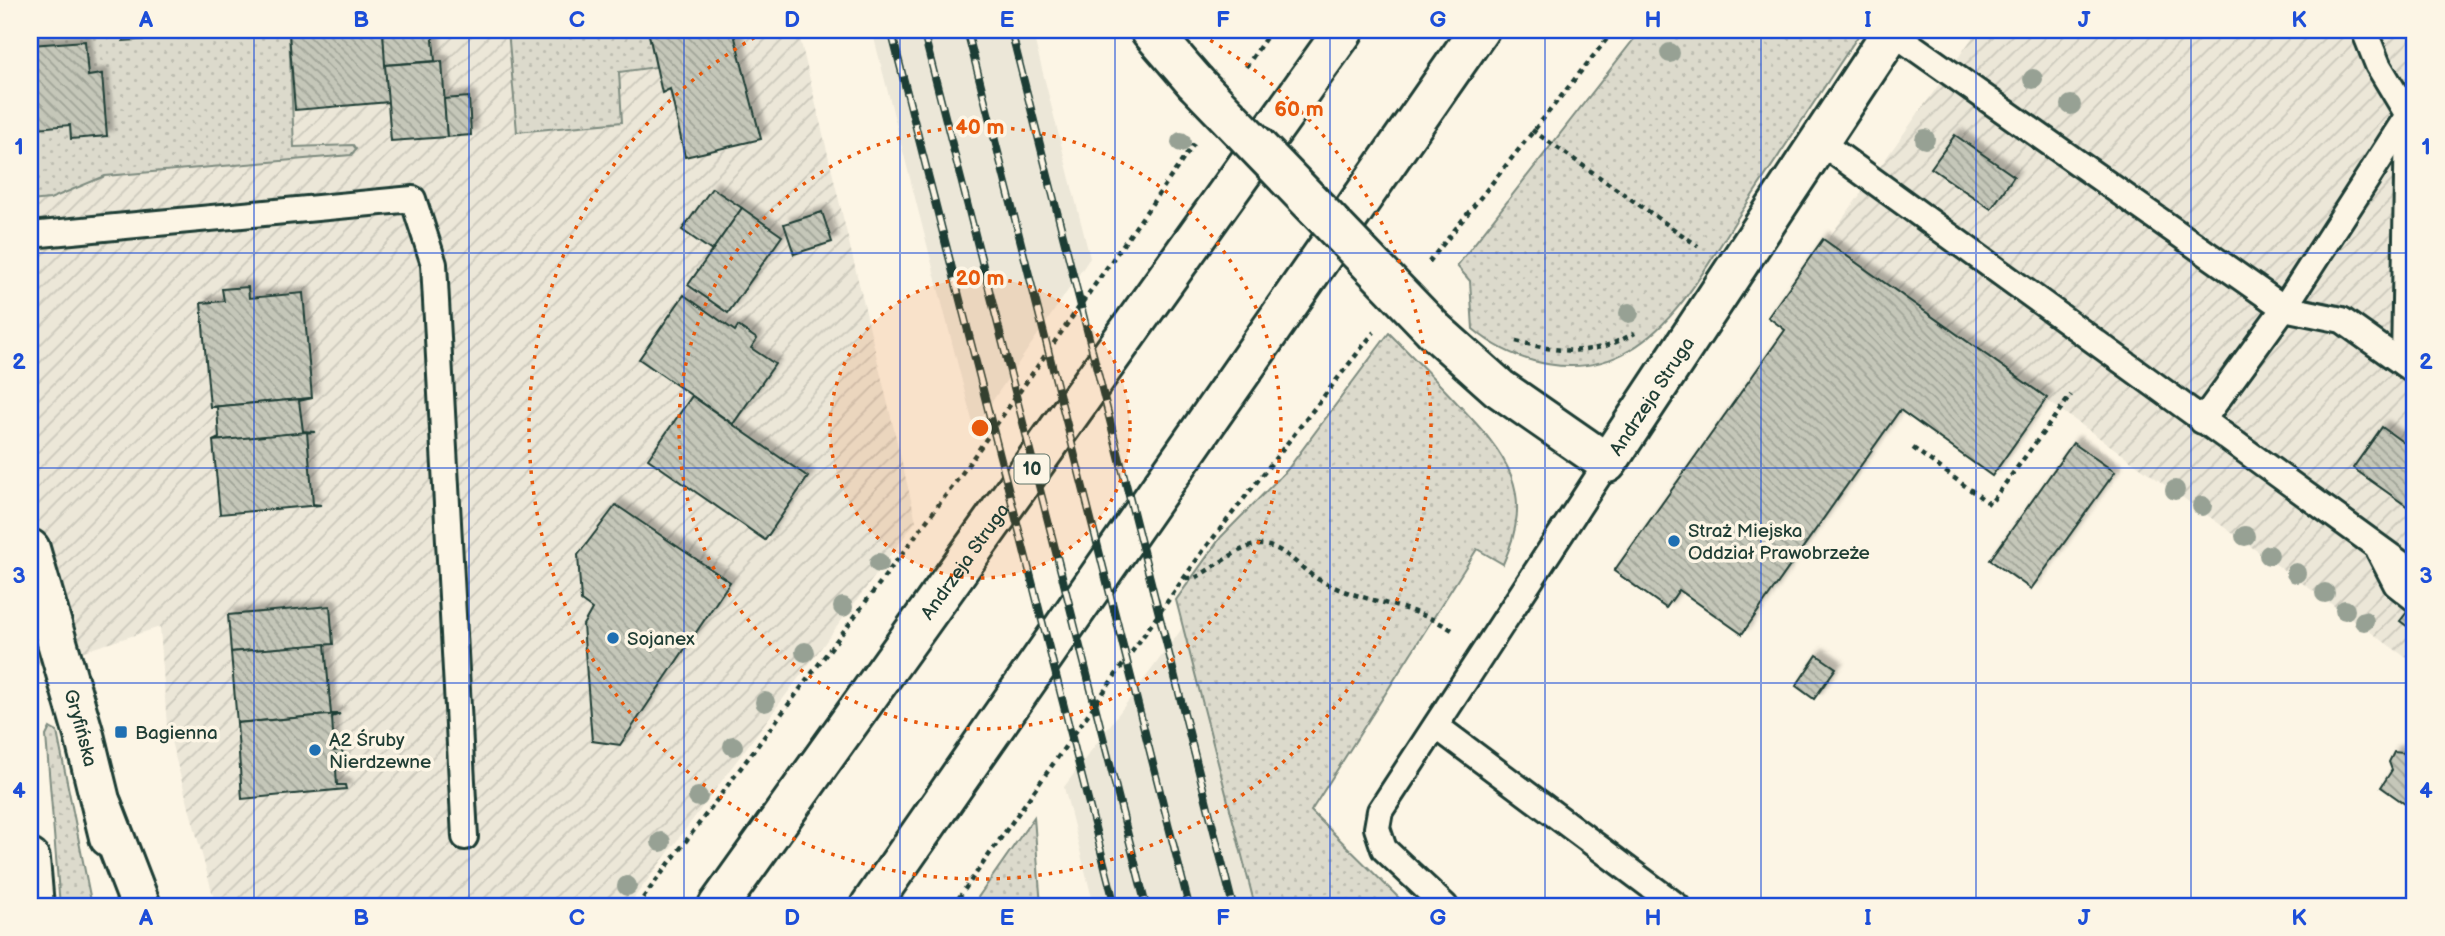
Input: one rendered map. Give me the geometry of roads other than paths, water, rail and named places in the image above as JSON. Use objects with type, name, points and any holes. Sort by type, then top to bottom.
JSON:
[{"type":"main road","name":"Andrzeja Struga","points":[[1150,30],[1195,82],[1434,330],[1499,388],[1607,463],[1893,31]]},
{"type":"main road","name":"Andrzeja Struga","points":[[718,906],[1344,30]]},
{"type":"main road","points":[[870,906],[1479,30]]},
{"type":"main road","name":"Gryfińska","points":[[30,549],[102,805],[125,906]]},
{"type":"main road","points":[[102,805],[141,906]]},
{"type":"main road","points":[[30,859],[34,906]]},
{"type":"lane","points":[[2364,30],[2378,65],[2408,114],[2411,361]]},
{"type":"lane","points":[[1893,31],[2284,308],[2342,320],[2411,361]]},
{"type":"lane","points":[[2202,421],[2284,308],[2408,114]]},
{"type":"lane","points":[[1819,141],[2415,574]]},
{"type":"lane","points":[[30,235],[412,199],[434,264],[465,837]]},
{"type":"lane","points":[[1445,906],[1384,849],[1377,828],[1380,811],[1607,463]]},
{"type":"lane","points":[[2377,547],[2415,557]]},
{"type":"lane","points":[[2377,547],[2396,584],[2415,599]]},
{"type":"lane","points":[[1436,726],[1678,906]]},
{"type":"railway","points":[[891,30],[1115,906]]},
{"type":"railway","points":[[923,30],[1146,906]]},
{"type":"railway","points":[[967,30],[1189,906]]},
{"type":"railway","points":[[1011,30],[1233,906]]},
{"type":"place","name":"Straż Miejska Oddział Prawobrzeże","points":[[1674,541]]},
{"type":"place","name":"Sojanex","points":[[613,638]]},
{"type":"place","name":"Bagienna","points":[[121,732]]},
{"type":"place","name":"A2 Śruby Nierdzewne","points":[[315,750]]}]
